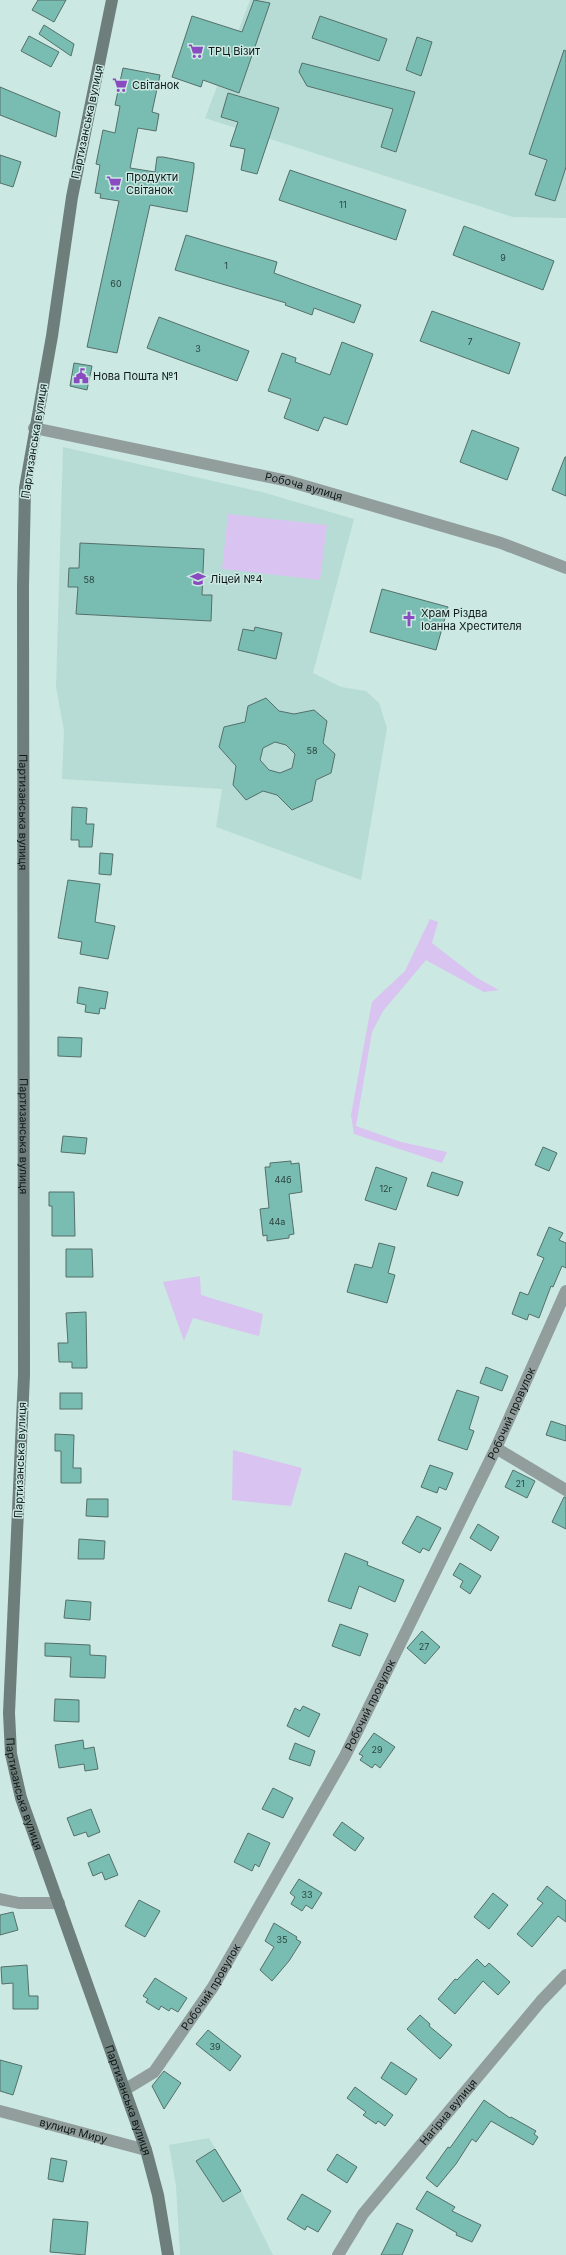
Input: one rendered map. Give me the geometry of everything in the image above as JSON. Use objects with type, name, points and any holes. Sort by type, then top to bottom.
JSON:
[{"type":"main road","name":"Партизанська вулиця","points":[[112,0],[72,197],[52,336],[34,428],[25,488],[23,587],[24,1375],[9,1713],[11,1754],[20,1798],[126,2089],[146,2150],[158,2195],[168,2255]]},
{"type":"street","name":"Робоча вулиця","points":[[34,428],[288,481],[501,542],[566,568]]},
{"type":"street","name":"Робочий провулок","points":[[126,2089],[154,2072],[225,1966],[345,1756],[496,1448],[566,1291]]},
{"type":"street","points":[[496,1448],[566,1490]]},
{"type":"street","points":[[0,1899],[20,1903],[59,1902]]},
{"type":"street","name":"Нагірна вулиця","points":[[338,2255],[363,2214],[541,2001],[566,1975]]},
{"type":"street","name":"вулиця Миру","points":[[0,2110],[146,2150]]},
{"type":"shaded area","points":[[250,0],[566,0],[566,218],[513,217],[205,118]]},
{"type":"shaded area","points":[[63,447],[262,492],[354,519],[313,673],[341,687],[366,691],[379,703],[387,728],[361,880],[216,827],[222,789],[62,779],[64,731],[56,687]]},
{"type":"shaded area","points":[[228,514],[327,525],[320,580],[222,569]]},
{"type":"shaded area","points":[[430,919],[438,922],[432,943],[477,978],[499,990],[484,992],[426,960],[383,1011],[372,1032],[356,1126],[401,1142],[447,1152],[442,1163],[354,1134],[351,1115],[372,1002],[405,971]]},
{"type":"shaded area","points":[[200,1276],[201,1295],[263,1314],[259,1336],[193,1318],[184,1341],[163,1282]]},
{"type":"shaded area","points":[[233,1450],[302,1468],[291,1506],[232,1500]]},
{"type":"shaded area","points":[[209,2138],[241,2191],[273,2255],[180,2255],[176,2186],[169,2145]]},
{"type":"building","points":[[38,0],[66,0],[54,22],[32,10]]},
{"type":"building","points":[[254,0],[270,3],[239,93],[203,80],[201,87],[172,77],[192,16],[242,32]]},
{"type":"building","points":[[320,16],[387,39],[379,61],[312,38]]},
{"type":"building","points":[[44,25],[74,44],[71,56],[39,34]]},
{"type":"building","points":[[29,36],[59,52],[51,67],[21,51]]},
{"type":"building","points":[[417,37],[432,42],[421,76],[406,70]]},
{"type":"building","points":[[564,50],[566,51],[566,167],[555,201],[535,195],[547,160],[529,154]]},
{"type":"building","points":[[302,63],[415,92],[396,152],[381,147],[393,109],[307,86],[299,72]]},
{"type":"building","points":[[123,68],[160,75],[152,112],[159,114],[156,131],[138,128],[130,168],[155,172],[157,157],[163,157],[194,163],[194,168],[187,212],[150,205],[117,353],[87,347],[119,201],[100,198],[101,194],[95,193],[100,165],[96,164],[103,130],[115,133],[120,106],[115,105]]},
{"type":"building","points":[[0,87],[60,112],[56,137],[0,115]]},
{"type":"building","points":[[228,93],[279,108],[257,174],[241,170],[245,149],[230,146],[238,122],[221,117]]},
{"type":"building","points":[[0,155],[21,162],[13,187],[0,183]]},
{"type":"building","points":[[290,170],[406,210],[396,240],[279,200]]},
{"type":"building","points":[[464,226],[554,261],[543,290],[453,255]]},
{"type":"building","points":[[186,235],[277,262],[274,273],[361,305],[354,323],[314,308],[312,315],[285,305],[286,303],[175,270]]},
{"type":"building","points":[[432,311],[520,343],[509,374],[420,341]]},
{"type":"building","points":[[159,317],[249,351],[237,381],[147,348]]},
{"type":"building","points":[[342,342],[373,354],[347,425],[324,417],[318,431],[284,418],[291,399],[268,391],[282,353],[296,358],[295,362],[330,375]]},
{"type":"building","name":"Нова Пошта №1","points":[[74,363],[92,366],[87,390],[70,386]]},
{"type":"building","points":[[472,430],[519,448],[507,480],[460,462]]},
{"type":"building","points":[[566,457],[566,496],[552,490]]},
{"type":"building","points":[[80,543],[204,549],[202,595],[212,595],[211,621],[76,614],[78,587],[68,587],[69,568],[79,568]]},
{"type":"building","name":"Храм Різдва Іоанна Хрестителя","points":[[382,589],[448,607],[436,650],[370,632]]},
{"type":"building","points":[[255,627],[282,633],[276,659],[238,650],[243,629],[254,631]]},
{"type":"building","points":[[266,698],[279,711],[294,714],[314,710],[327,721],[323,743],[335,754],[331,773],[316,780],[312,801],[292,810],[277,795],[263,791],[246,800],[233,785],[236,766],[219,747],[224,727],[245,722],[248,706]],"holes":[[[275,742],[286,745],[295,754],[292,768],[280,773],[269,770],[260,760],[263,748]]]},
{"type":"building","points":[[72,807],[87,808],[86,824],[94,824],[92,847],[79,847],[79,840],[71,840]]},
{"type":"building","points":[[100,853],[113,854],[111,875],[99,874]]},
{"type":"building","points":[[68,880],[100,884],[95,922],[115,926],[108,959],[80,954],[82,942],[58,938]]},
{"type":"building","points":[[79,987],[108,992],[105,1009],[100,1008],[99,1014],[85,1012],[86,1005],[77,1003]]},
{"type":"building","points":[[58,1037],[82,1038],[81,1057],[58,1056]]},
{"type":"building","points":[[63,1136],[87,1138],[85,1154],[61,1152]]},
{"type":"building","points":[[543,1147],[557,1153],[549,1171],[535,1165]]},
{"type":"building","points":[[291,1161],[291,1164],[299,1163],[302,1192],[289,1194],[294,1234],[289,1235],[289,1238],[267,1241],[267,1235],[263,1236],[260,1209],[269,1208],[265,1167],[270,1167],[270,1163]]},
{"type":"building","points":[[376,1167],[407,1178],[396,1210],[365,1200]]},
{"type":"building","points":[[432,1172],[463,1182],[458,1196],[427,1186]]},
{"type":"building","points":[[49,1192],[74,1192],[75,1236],[52,1236],[52,1206],[49,1206]]},
{"type":"building","points":[[549,1227],[563,1233],[559,1240],[566,1243],[566,1268],[562,1266],[553,1287],[551,1286],[539,1318],[529,1314],[527,1320],[512,1314],[520,1292],[528,1295],[544,1258],[537,1255]]},
{"type":"building","points":[[379,1243],[395,1247],[388,1273],[395,1275],[387,1303],[347,1292],[355,1264],[372,1268]]},
{"type":"building","points":[[66,1249],[92,1249],[93,1277],[66,1277]]},
{"type":"building","points":[[86,1312],[87,1368],[72,1368],[72,1362],[59,1362],[58,1343],[68,1343],[66,1313]]},
{"type":"building","points":[[486,1367],[508,1376],[502,1391],[480,1383]]},
{"type":"building","points":[[457,1390],[479,1397],[469,1429],[474,1431],[467,1450],[438,1440]]},
{"type":"building","points":[[60,1393],[82,1393],[82,1409],[60,1409]]},
{"type":"building","points":[[551,1421],[566,1426],[566,1441],[546,1435]]},
{"type":"building","points":[[55,1434],[74,1435],[73,1468],[81,1468],[81,1483],[61,1483],[61,1451],[55,1451]]},
{"type":"building","points":[[430,1465],[453,1473],[446,1490],[439,1487],[437,1493],[421,1487]]},
{"type":"building","points":[[513,1470],[535,1481],[527,1498],[505,1487]]},
{"type":"building","points":[[564,1497],[566,1497],[566,1529],[552,1522]]},
{"type":"building","points":[[87,1499],[108,1499],[108,1517],[86,1516]]},
{"type":"building","points":[[417,1516],[441,1528],[429,1551],[423,1548],[420,1553],[402,1543]]},
{"type":"building","points":[[478,1524],[499,1537],[491,1551],[470,1538]]},
{"type":"building","points":[[79,1539],[105,1541],[104,1559],[78,1559]]},
{"type":"building","points":[[345,1553],[368,1562],[367,1565],[404,1580],[395,1602],[359,1586],[351,1609],[328,1601]]},
{"type":"building","points":[[460,1563],[481,1576],[470,1594],[460,1587],[463,1581],[453,1575]]},
{"type":"building","points":[[66,1600],[91,1602],[90,1620],[64,1618]]},
{"type":"building","points":[[340,1624],[368,1634],[360,1656],[332,1646]]},
{"type":"building","points":[[422,1631],[440,1647],[425,1664],[407,1648]]},
{"type":"building","points":[[45,1643],[90,1645],[90,1655],[106,1656],[105,1678],[70,1677],[71,1657],[45,1656]]},
{"type":"building","points":[[55,1699],[79,1700],[79,1722],[54,1721]]},
{"type":"building","points":[[303,1706],[320,1714],[309,1737],[287,1726],[295,1708],[300,1711]]},
{"type":"building","points":[[374,1733],[395,1747],[380,1768],[375,1764],[372,1768],[360,1760],[363,1756],[359,1754]]},
{"type":"building","points":[[83,1740],[84,1749],[94,1747],[98,1769],[85,1771],[84,1764],[59,1768],[55,1745]]},
{"type":"building","points":[[295,1743],[315,1751],[310,1766],[289,1759]]},
{"type":"building","points":[[273,1788],[293,1798],[283,1818],[262,1809]]},
{"type":"building","points":[[91,1809],[100,1832],[88,1837],[86,1832],[74,1836],[67,1818]]},
{"type":"building","points":[[342,1822],[364,1838],[355,1851],[333,1835]]},
{"type":"building","points":[[248,1833],[270,1843],[259,1867],[255,1864],[252,1871],[234,1862]]},
{"type":"building","points":[[109,1854],[118,1875],[105,1880],[102,1872],[93,1876],[88,1863]]},
{"type":"building","points":[[299,1879],[322,1893],[312,1909],[306,1905],[302,1911],[291,1904],[295,1897],[290,1893]]},
{"type":"building","points":[[547,1886],[566,1901],[566,1922],[558,1916],[532,1947],[517,1934],[543,1903],[537,1899]]},
{"type":"building","points":[[493,1893],[508,1905],[489,1929],[474,1917]]},
{"type":"building","points":[[139,1900],[160,1911],[145,1937],[125,1926]]},
{"type":"building","points":[[13,1912],[18,1930],[0,1935],[0,1915]]},
{"type":"building","points":[[274,1923],[297,1937],[296,1939],[301,1942],[289,1961],[272,1981],[260,1970],[274,1947],[265,1941]]},
{"type":"building","points":[[477,1959],[485,1967],[489,1963],[510,1982],[498,1995],[483,1981],[455,2014],[438,1999],[455,1979],[457,1980]]},
{"type":"building","points":[[27,1965],[29,1996],[38,1996],[38,2009],[13,2009],[13,1983],[2,1984],[1,1967]]},
{"type":"building","points":[[155,1978],[187,1998],[178,2012],[171,2008],[169,2011],[161,2006],[159,2010],[146,2002],[148,1999],[143,1996]]},
{"type":"building","points":[[420,2015],[430,2024],[429,2026],[452,2045],[440,2059],[407,2029]]},
{"type":"building","points":[[208,2030],[241,2056],[230,2071],[196,2044]]},
{"type":"building","points":[[0,2060],[22,2066],[13,2095],[0,2091]]},
{"type":"building","points":[[391,2062],[417,2079],[406,2095],[381,2078]]},
{"type":"building","points":[[164,2071],[181,2083],[164,2109],[152,2086]]},
{"type":"building","points":[[355,2087],[393,2115],[385,2126],[378,2121],[376,2124],[363,2115],[366,2112],[347,2098]]},
{"type":"building","points":[[484,2100],[510,2118],[511,2117],[536,2131],[534,2134],[538,2137],[533,2145],[491,2121],[476,2142],[472,2139],[456,2164],[437,2187],[426,2178],[448,2147],[450,2148]]},
{"type":"building","points":[[215,2149],[241,2191],[223,2202],[196,2161]]},
{"type":"building","points":[[337,2154],[357,2167],[347,2183],[327,2170]]},
{"type":"building","points":[[51,2158],[67,2161],[63,2182],[48,2179]]},
{"type":"building","points":[[427,2191],[455,2207],[452,2211],[481,2225],[472,2242],[456,2235],[457,2233],[416,2209]]},
{"type":"building","points":[[302,2194],[331,2211],[318,2232],[307,2226],[305,2230],[287,2219]]},
{"type":"building","points":[[53,2219],[88,2222],[85,2255],[50,2252]]},
{"type":"building","points":[[397,2223],[413,2230],[402,2255],[381,2255]]},
{"type":"place","name":"ТРЦ Візит","points":[[196,51]]},
{"type":"place","name":"Світанок","points":[[120,85]]},
{"type":"place","name":"Продукти Світанок","points":[[114,183]]},
{"type":"place","name":"Нова Пошта №1","points":[[81,376]]},
{"type":"place","name":"Ліцей №4","points":[[198,579]]},
{"type":"place","name":"Храм Різдва Іоанна Хрестителя","points":[[409,619]]}]
